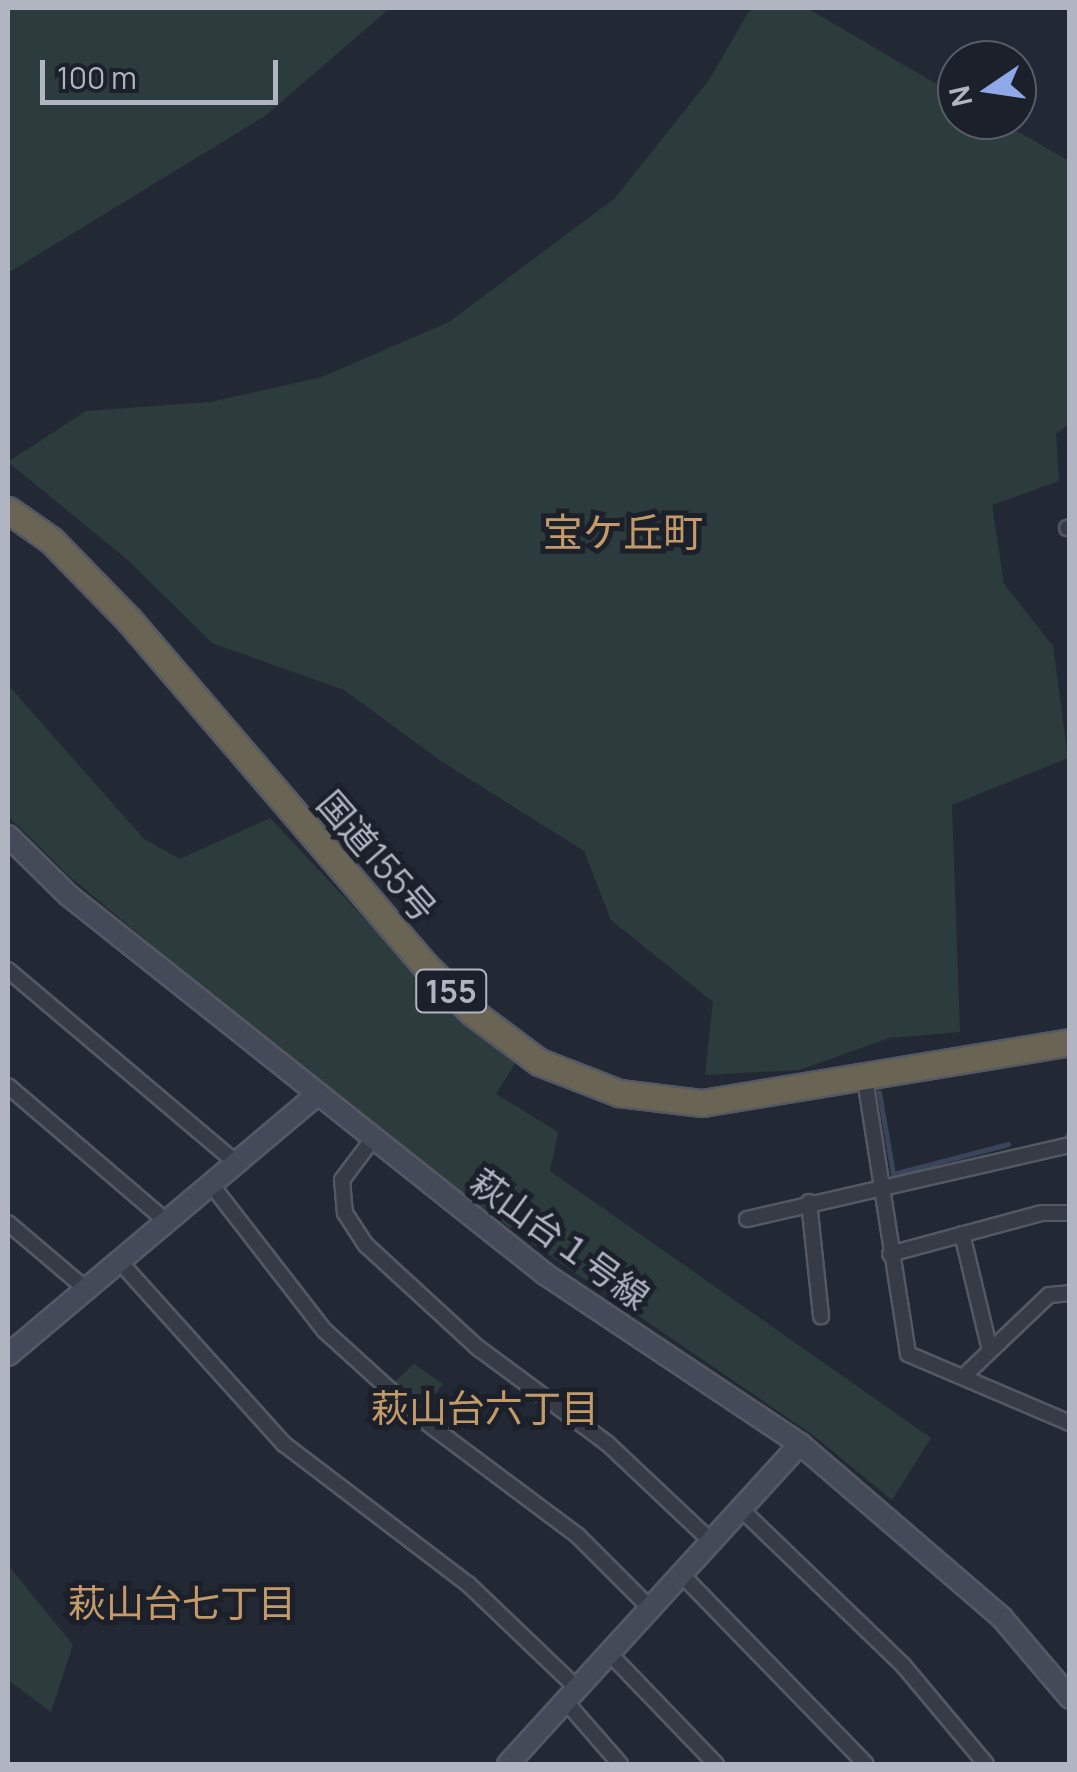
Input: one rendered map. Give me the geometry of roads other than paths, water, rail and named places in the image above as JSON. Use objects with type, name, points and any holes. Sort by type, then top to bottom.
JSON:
[{"type":"highway","name":"国道155号","points":[[8,510],[51,540],[130,620],[424,964],[472,1012],[539,1062],[619,1093],[702,1103],[1070,1042]]},
{"type":"street","name":"萩山台１号線","points":[[8,836],[68,894],[372,1140],[546,1274],[800,1444],[1002,1618],[1070,1698]]},
{"type":"street","points":[[8,970],[235,1162]]},
{"type":"street","points":[[865,1079],[877,1184],[908,1354],[965,1375],[1070,1423]]},
{"type":"street","points":[[8,1086],[166,1222]]},
{"type":"street","points":[[8,1356],[317,1094]]},
{"type":"street","points":[[372,1140],[342,1180],[345,1212],[366,1244],[477,1347],[608,1444],[712,1542]]},
{"type":"street","points":[[747,1219],[877,1184],[1070,1144]]},
{"type":"street","points":[[210,1184],[325,1331],[423,1420],[578,1536],[652,1610]]},
{"type":"street","points":[[810,1202],[821,1316]]},
{"type":"street","points":[[890,1254],[962,1234],[1070,1212]]},
{"type":"street","points":[[8,1223],[87,1290]]},
{"type":"street","points":[[962,1234],[990,1350]]},
{"type":"street","points":[[120,1262],[284,1444],[468,1584],[572,1696],[620,1764]]},
{"type":"street","points":[[965,1375],[1049,1295],[1070,1293]]},
{"type":"street","points":[[508,1764],[744,1512],[800,1444]]},
{"type":"street","points":[[744,1512],[903,1666],[986,1764]]},
{"type":"street","points":[[683,1576],[740,1642],[866,1764]]},
{"type":"street","points":[[610,1654],[716,1764]]},
{"type":"waterway","points":[[879,1092],[893,1174],[1008,1144]]},
{"type":"district","name":"宝ケ丘町","points":[[623,532]]},
{"type":"district","name":"萩山台六丁目","points":[[485,1408]]},
{"type":"district","name":"萩山台七丁目","points":[[182,1603]]}]
